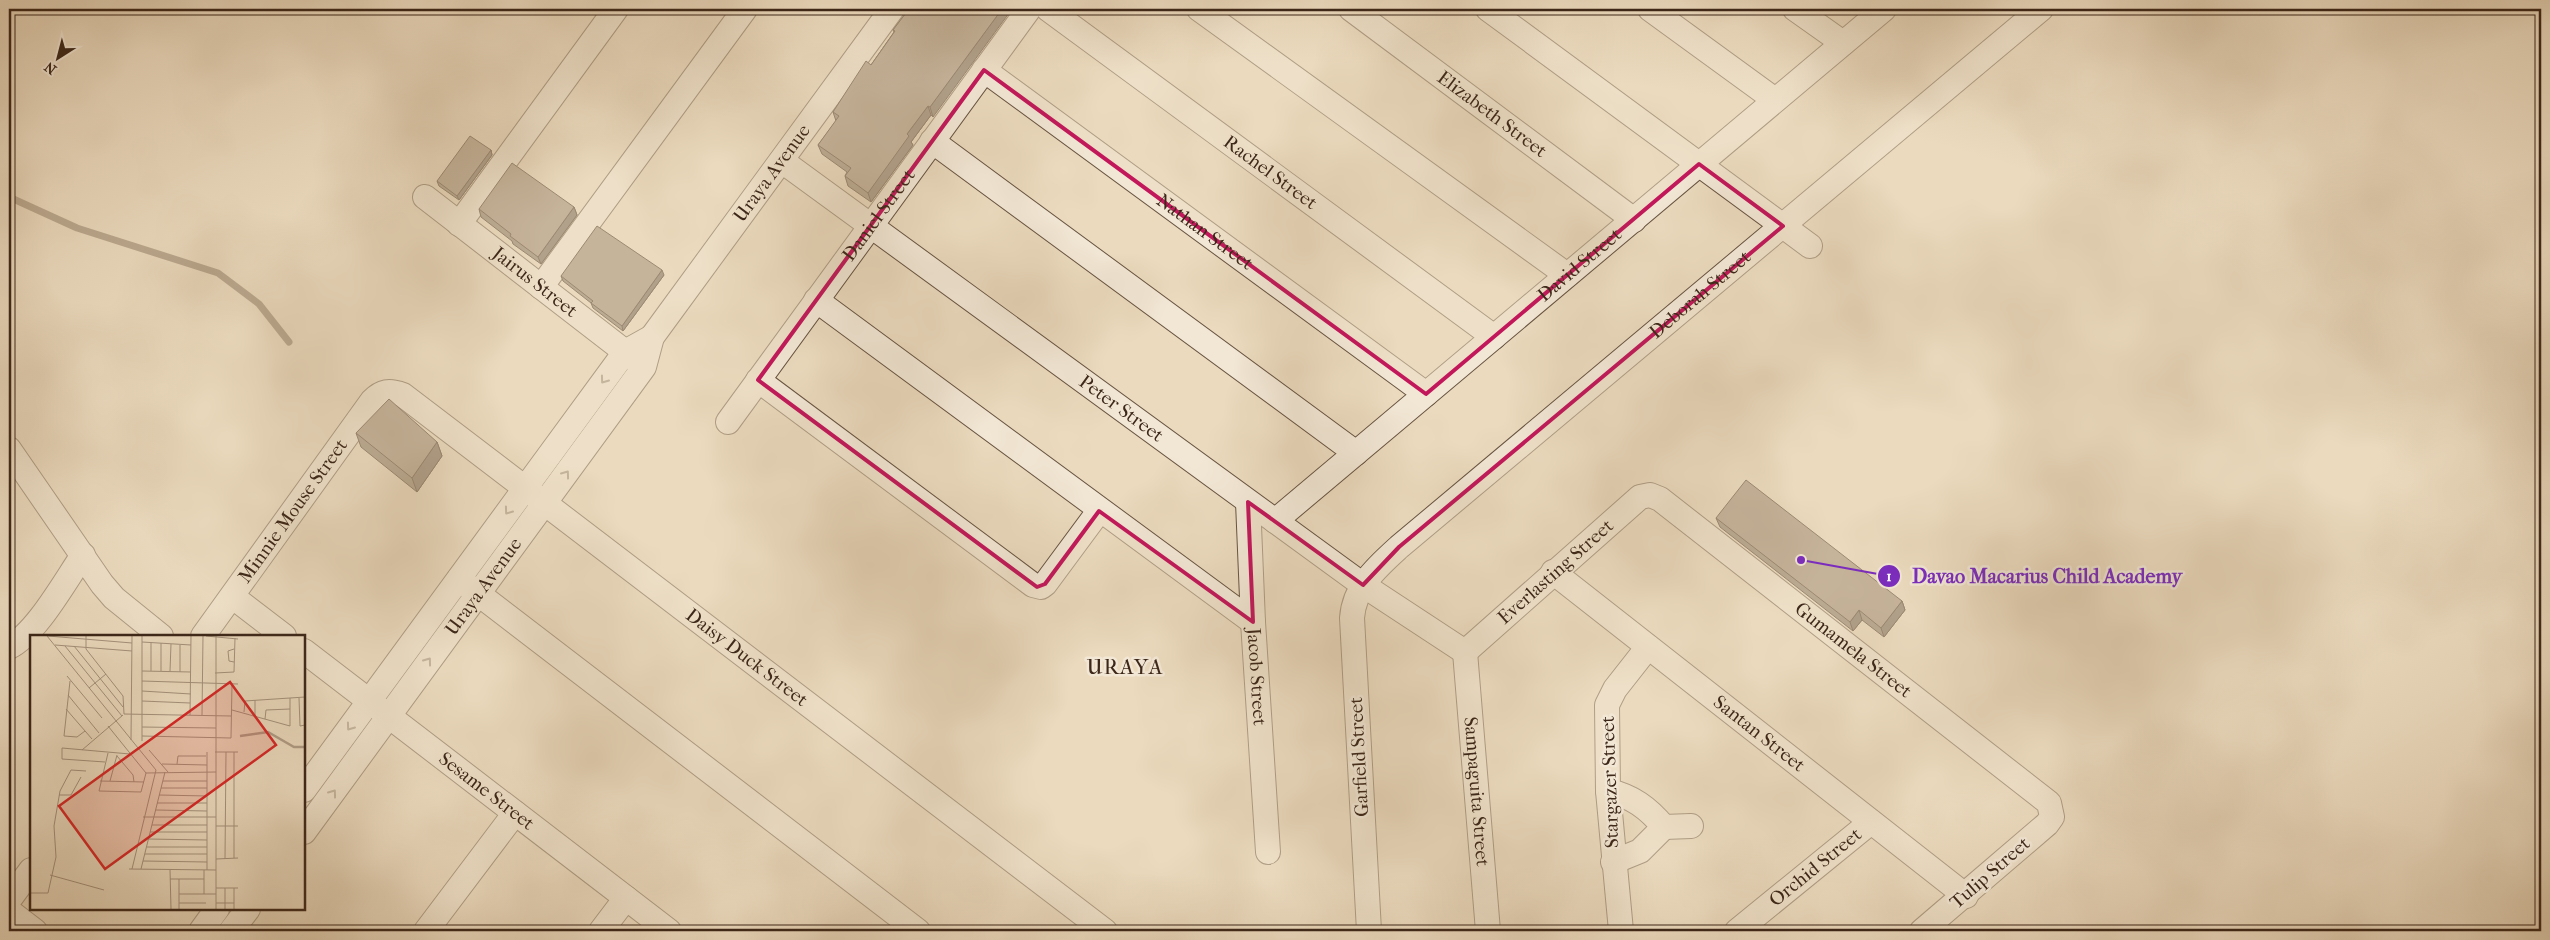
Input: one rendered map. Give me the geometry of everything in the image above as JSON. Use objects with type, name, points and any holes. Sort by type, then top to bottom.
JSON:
[{"type":"street","points":[[459,224],[616,9]]},
{"type":"street","points":[[540,287],[744,9]]},
{"type":"street","name":"Uraya Avenue","points":[[305,831],[644,367],[652,337],[892,9]]},
{"type":"street","name":"Daniel Street","points":[[728,422],[1029,9]]},
{"type":"street","name":"Rachel Street","points":[[1048,9],[1494,337]]},
{"type":"street","points":[[1199,9],[1567,275]]},
{"type":"street","name":"Elizabeth Street","points":[[1351,9],[1634,220]]},
{"type":"street","points":[[1488,9],[1810,246]]},
{"type":"street","points":[[1650,9],[1775,100]]},
{"type":"street","points":[[1796,9],[1843,44]]},
{"type":"street","name":"David Street","points":[[1275,521],[1884,9]]},
{"type":"street","name":"Deborah Street","points":[[1363,585],[1398,548],[2041,9]]},
{"type":"street","name":"Nathan Street","points":[[984,70],[1426,394]]},
{"type":"street","points":[[932,141],[1356,453]]},
{"type":"street","name":"Peter Street","points":[[782,161],[1363,585],[1465,652]]},
{"type":"street","name":"Jairus Street","points":[[425,197],[644,367]]},
{"type":"street","points":[[816,300],[1099,511],[1253,622]]},
{"type":"street","name":"Uraya Avenue","points":[[305,789],[625,352],[652,337]]},
{"type":"street","points":[[758,380],[1033,585],[1041,587],[1045,584],[1099,511]]},
{"type":"street","name":"Daisy Duck Street","points":[[387,391],[403,395],[1105,931]]},
{"type":"street","name":"Minnie Mouse Street","points":[[204,635],[233,597],[372,401],[387,391]]},
{"type":"street","points":[[9,449],[114,598],[160,635]]},
{"type":"street","name":"Everlasting Street","points":[[1465,652],[1553,572],[1640,497],[1650,495]]},
{"type":"street","name":"Gumamela Street","points":[[1650,495],[1660,499],[2033,789],[2049,803],[2052,810]]},
{"type":"street","name":"Jacob Street","points":[[1248,502],[1253,622],[1268,852]]},
{"type":"street","points":[[9,647],[18,643],[30,632],[83,555]]},
{"type":"street","name":"Santan Street","points":[[1553,572],[1966,896]]},
{"type":"street","points":[[458,579],[918,931]]},
{"type":"street","name":"Garfield Street","points":[[1363,585],[1353,606],[1352,618],[1369,931]]},
{"type":"street","points":[[233,597],[283,635]]},
{"type":"street","name":"Stargazer Street","points":[[1621,931],[1613,862],[1608,791],[1607,705],[1615,689],[1648,647]]},
{"type":"street","name":"Sesame Street","points":[[305,652],[668,931]]},
{"type":"street","name":"Sampaguita Street","points":[[1465,652],[1488,931]]},
{"type":"street","points":[[1608,791],[1624,795],[1638,802],[1652,813],[1664,827]]},
{"type":"street","name":"Tulip Street","points":[[1922,931],[1966,896],[2046,824],[2052,817],[2052,810]]},
{"type":"street","points":[[426,931],[515,813]]},
{"type":"street","name":"Orchid Street","points":[[1737,931],[1871,822]]},
{"type":"street","points":[[1613,862],[1640,851],[1664,827],[1691,826]]},
{"type":"street","points":[[9,900],[30,871]]},
{"type":"street","points":[[601,931],[626,898]]},
{"type":"street","points":[[201,931],[216,910]]},
{"type":"street","points":[[231,931],[247,910]]},
{"type":"street","points":[[9,911],[35,931]]},
{"type":"highlighted area","points":[[984,70],[1426,394],[1699,164],[1783,226],[1399,547],[1363,585],[1248,502],[1253,622],[1099,511],[1045,584],[1037,587],[758,380]]},
{"type":"building","points":[[909,9],[1002,9],[930,107],[928,106],[907,134],[909,136],[868,193],[845,176],[851,168],[818,145],[839,116],[833,112],[866,61],[871,65]]},
{"type":"building","points":[[470,136],[491,150],[457,196],[437,181]]},
{"type":"building","points":[[512,163],[574,207],[538,257],[479,209]]},
{"type":"building","points":[[597,226],[662,270],[622,326],[591,303],[593,301],[561,276]]},
{"type":"building","points":[[389,399],[437,442],[412,478],[356,433]]},
{"type":"building","points":[[1746,480],[1902,601],[1881,628],[1859,610],[1850,622],[1716,518]]},
{"type":"waterway","points":[[9,197],[77,228],[218,273],[259,304],[289,342]]},
{"type":"place","name":"Davao Macarius Child Academy","points":[[1801,560]]},
{"type":"district","name":"URAYA","points":[[1125,667]]}]
